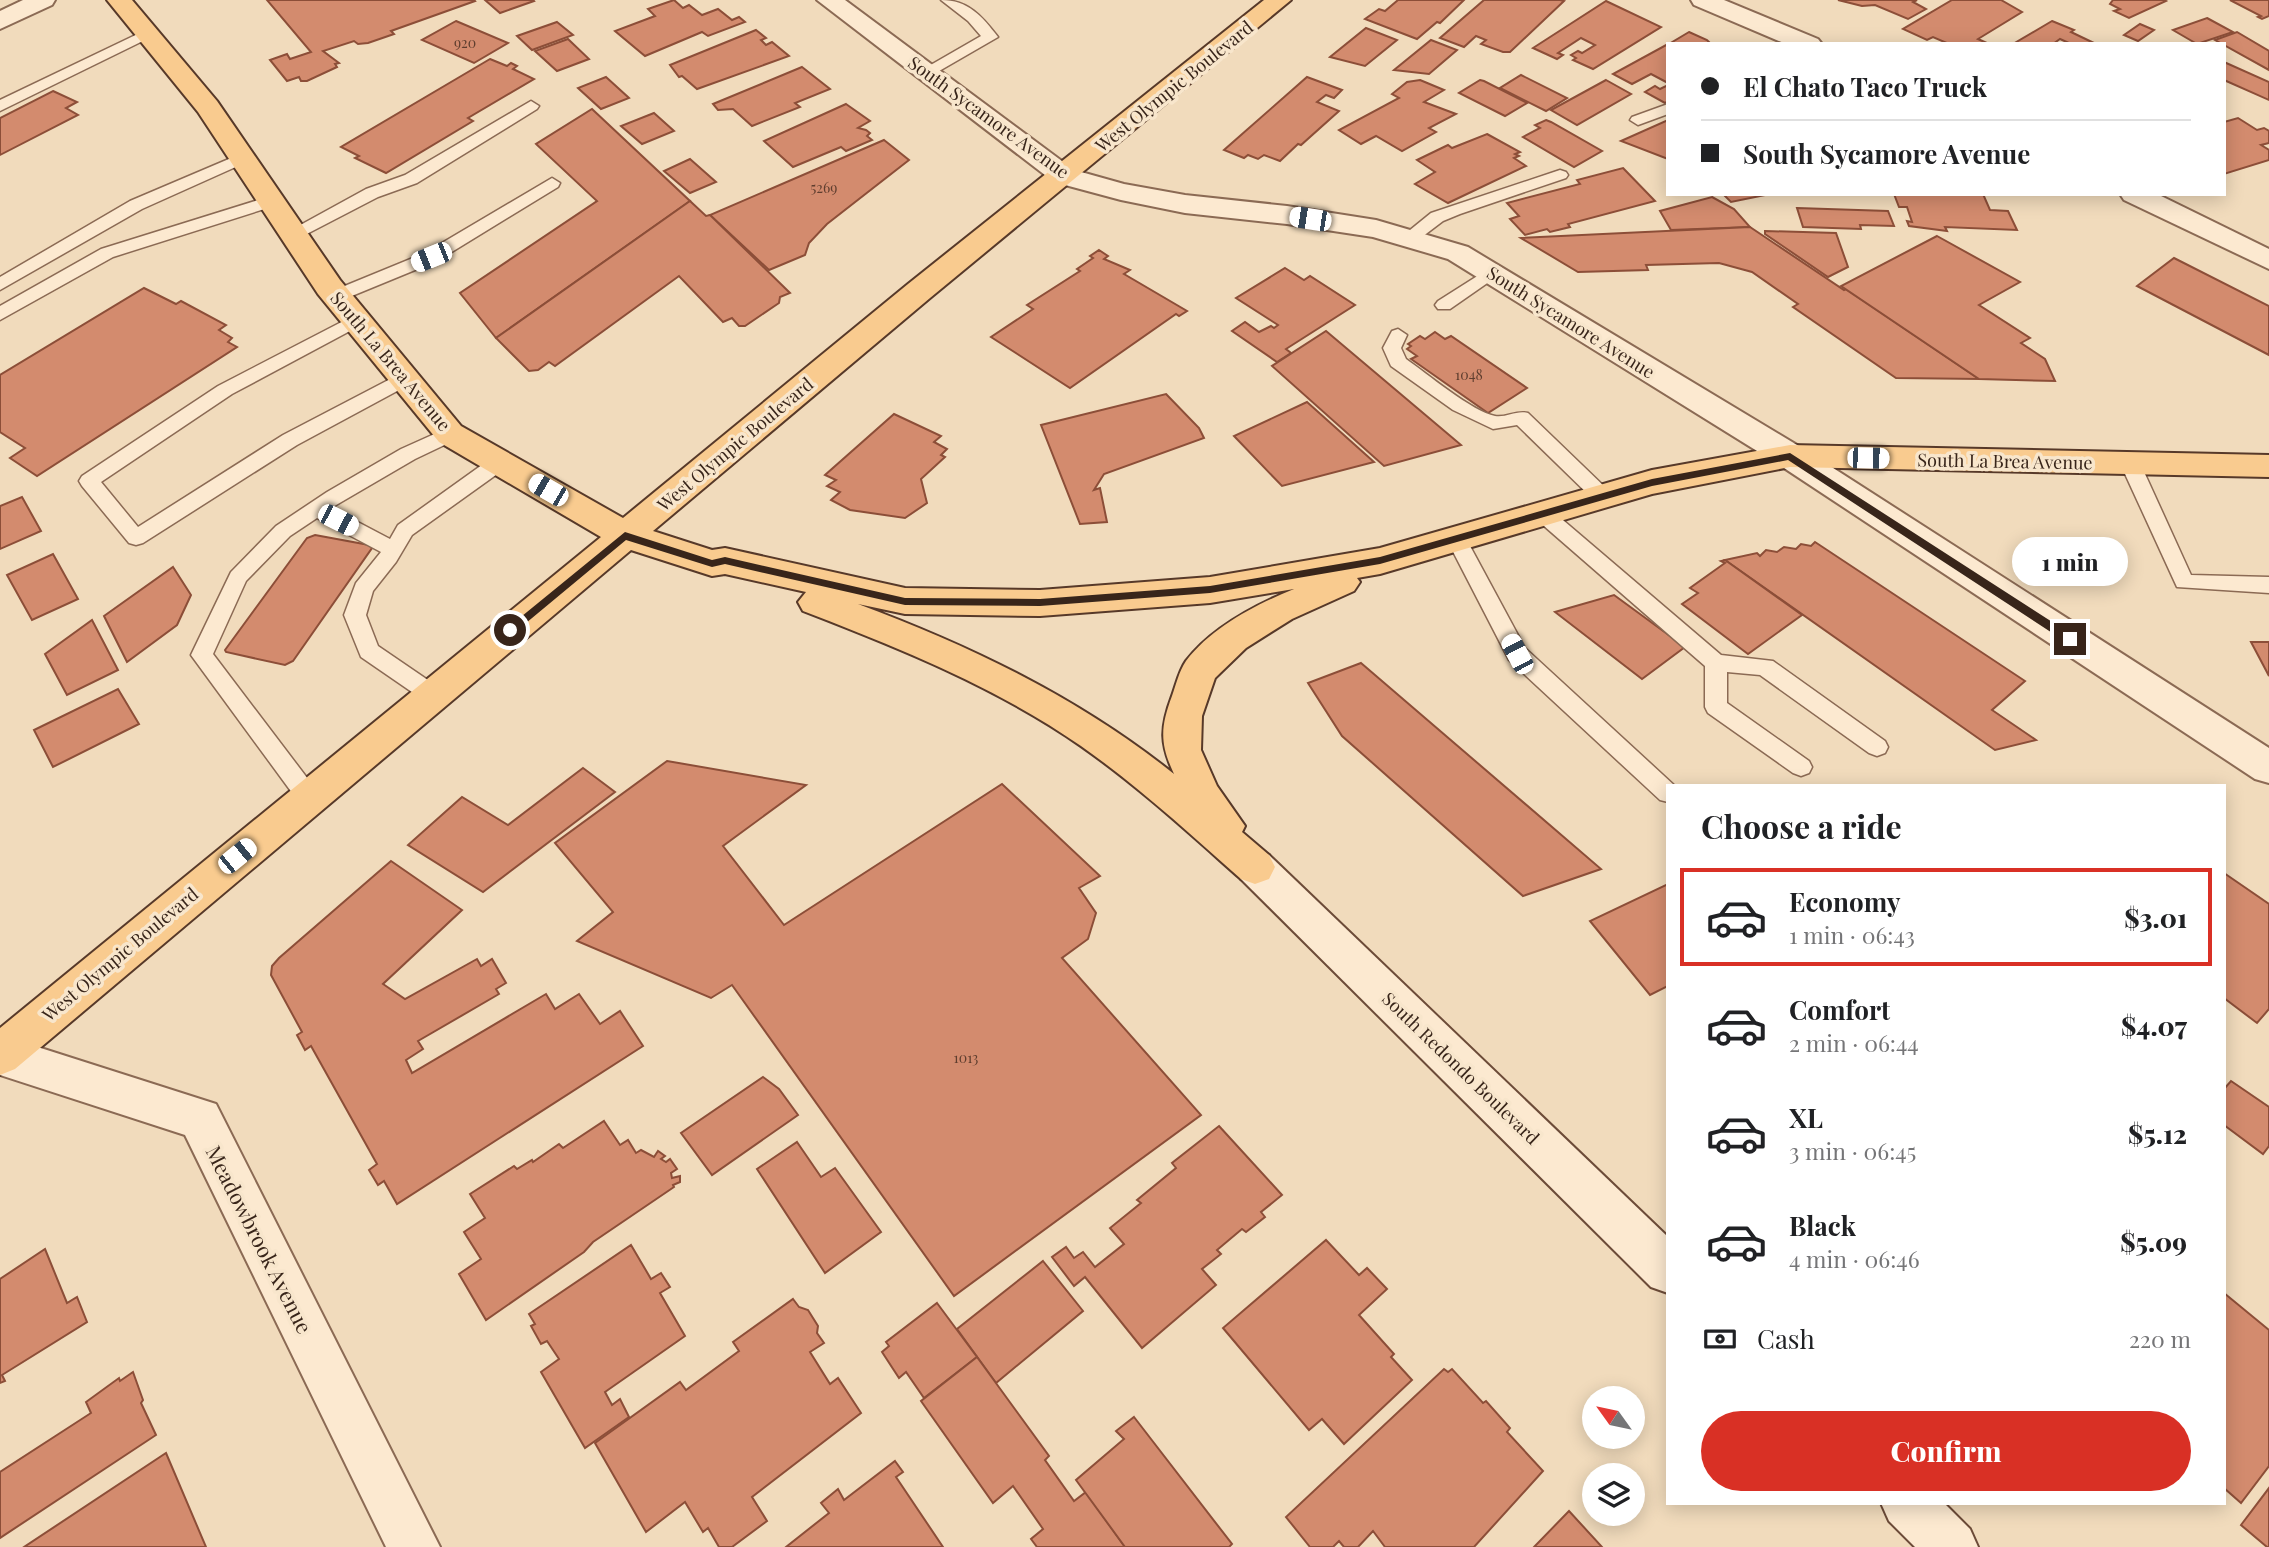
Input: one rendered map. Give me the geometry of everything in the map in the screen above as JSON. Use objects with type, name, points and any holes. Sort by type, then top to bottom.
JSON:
[{"type":"main road","name":"South La Brea Avenue","points":[[118,0],[208,107],[336,296],[450,434],[625,535],[712,564],[725,561],[905,601],[1040,603],[1210,590],[1380,561],[1652,482],[1790,456],[2269,466]]},
{"type":"main road","name":"West Olympic Boulevard","points":[[0,1055],[909,300],[1279,0]]},
{"type":"main road","points":[[1255,867],[1202,795],[1182,750],[1183,716],[1199,671],[1233,638],[1279,610],[1380,561]]},
{"type":"main road","points":[[712,564],[911,637],[1055,712],[1127,760],[1255,867]]},
{"type":"street","points":[[0,21],[43,0]]},
{"type":"street","name":"South Sycamore Avenue","points":[[829,0],[1064,176],[1121,192],[1185,204],[1376,229],[1458,253],[1790,456],[2269,768]]},
{"type":"street","points":[[1703,0],[1801,42]]},
{"type":"street","points":[[2138,196],[2269,260]]},
{"type":"street","name":"South Redondo Boulevard","points":[[1255,867],[1666,1268]]},
{"type":"street","name":"Meadowbrook Avenue","points":[[0,1055],[200,1119],[414,1547]]},
{"type":"street","points":[[1909,1505],[1952,1547]]},
{"type":"lane","points":[[927,73],[990,37],[973,18],[948,0]]},
{"type":"lane","points":[[0,106],[146,34]]},
{"type":"lane","points":[[293,234],[372,193],[411,179],[531,106]]},
{"type":"lane","points":[[1638,120],[1666,110]]},
{"type":"lane","points":[[0,284],[136,205],[243,158]]},
{"type":"lane","points":[[1408,239],[1437,217],[1454,209],[1560,175]]},
{"type":"lane","points":[[336,296],[431,257],[552,183]]},
{"type":"lane","points":[[0,314],[107,253],[271,201]]},
{"type":"lane","points":[[1444,305],[1490,273]]},
{"type":"lane","points":[[357,320],[226,390],[89,481],[136,538],[290,440],[405,379]]},
{"type":"lane","points":[[1398,335],[1392,348],[1398,362],[1460,406],[1493,423],[1521,418],[1602,496]]},
{"type":"lane","points":[[309,798],[202,655],[238,577],[283,531],[408,454],[450,434]]},
{"type":"lane","points":[[433,695],[369,651],[355,615],[363,587],[394,550],[405,530],[499,462]]},
{"type":"lane","points":[[2130,463],[2185,582],[2269,585]]},
{"type":"lane","points":[[316,509],[394,550]]},
{"type":"lane","points":[[1543,513],[1716,663],[1765,667],[1877,747]]},
{"type":"lane","points":[[1456,538],[1517,654],[1666,791]]},
{"type":"lane","points":[[1716,663],[1716,707],[1801,767]]},
{"type":"building","points":[[267,0],[475,1],[391,31],[394,34],[368,43],[358,44],[354,41],[323,51],[339,63],[335,64],[337,67],[307,81],[301,81],[299,77],[287,81],[270,60],[287,54],[290,59],[311,52]]},
{"type":"building","points":[[485,0],[533,0],[534,1],[500,13]]},
{"type":"building","points":[[674,0],[683,8],[689,5],[702,15],[718,9],[732,20],[739,17],[745,22],[708,36],[702,32],[645,56],[615,31],[655,16],[648,9]]},
{"type":"building","points":[[1398,0],[1464,0],[1440,23],[1437,22],[1417,39],[1365,19],[1379,9],[1385,11]]},
{"type":"building","points":[[1484,0],[1564,1],[1510,52],[1481,44],[1486,40],[1476,36],[1464,47],[1440,38]]},
{"type":"building","points":[[1838,0],[1917,0],[1913,2],[1926,9],[1908,19],[1875,5],[1862,6]]},
{"type":"building","points":[[1952,0],[2001,0],[2022,12],[1978,39],[1985,42],[1944,42],[1933,37],[1927,40],[1903,29]]},
{"type":"building","points":[[2113,0],[2166,1],[2129,18],[2114,11],[2120,9],[2110,4]]},
{"type":"building","points":[[2230,0],[2269,0],[2269,16],[2262,19]]},
{"type":"building","points":[[1606,1],[1661,27],[1593,69],[1573,60],[1576,58],[1571,55],[1578,51],[1582,53],[1595,45],[1581,38],[1558,53],[1563,55],[1557,59],[1533,48]]},
{"type":"building","points":[[2207,18],[2233,32],[2203,42],[2194,42],[2173,30]]},
{"type":"building","points":[[456,21],[508,43],[474,63],[422,40]]},
{"type":"building","points":[[2052,21],[2074,30],[2071,32],[2092,42],[2067,42],[2060,39],[2056,42],[2016,42]]},
{"type":"building","points":[[557,22],[573,35],[532,50],[517,36]]},
{"type":"building","points":[[2140,24],[2154,30],[2138,41],[2124,35]]},
{"type":"building","points":[[1366,28],[1397,40],[1365,66],[1330,57]]},
{"type":"building","points":[[756,30],[766,38],[761,40],[766,45],[772,42],[789,56],[697,89],[682,76],[679,77],[670,65]]},
{"type":"building","points":[[1689,32],[1709,42],[1672,42]]},
{"type":"building","points":[[2237,32],[2269,51],[2269,70],[2226,46],[2226,42],[2215,40]]},
{"type":"building","points":[[568,39],[589,59],[557,71],[535,51]]},
{"type":"building","points":[[1431,40],[1457,50],[1429,74],[1394,70]]},
{"type":"building","points":[[1666,45],[1666,82],[1651,74],[1632,84],[1613,74]]},
{"type":"building","points":[[490,59],[507,66],[511,63],[517,66],[513,69],[534,79],[468,118],[473,121],[386,173],[355,158],[359,156],[341,147]]},
{"type":"building","points":[[2226,63],[2269,82],[2269,100],[2226,81]]},
{"type":"building","points":[[802,67],[830,89],[795,103],[800,107],[752,126],[733,109],[718,110],[713,104]]},
{"type":"building","points":[[1521,75],[1567,98],[1546,111],[1500,88]]},
{"type":"building","points":[[606,77],[629,98],[601,109],[578,88]]},
{"type":"building","points":[[1307,77],[1342,90],[1334,98],[1326,95],[1317,102],[1339,111],[1301,145],[1298,144],[1280,161],[1264,155],[1258,159],[1248,155],[1244,158],[1224,150]]},
{"type":"building","points":[[1420,80],[1444,90],[1424,102],[1456,114],[1429,128],[1436,132],[1402,151],[1376,136],[1361,144],[1339,130],[1399,98],[1392,94],[1407,82]]},
{"type":"building","points":[[1480,80],[1527,103],[1505,116],[1459,93]]},
{"type":"building","points":[[1606,80],[1631,94],[1577,125],[1551,110]]},
{"type":"building","points":[[1655,86],[1660,89],[1666,86],[1665,103],[1645,92]]},
{"type":"building","points":[[53,91],[77,102],[66,108],[78,115],[0,155],[0,118]]},
{"type":"building","points":[[846,104],[870,121],[858,128],[870,133],[867,136],[872,140],[846,151],[841,147],[793,167],[764,141]]},
{"type":"building","points":[[592,109],[690,201],[496,338],[460,293],[597,201],[536,144]]},
{"type":"building","points":[[654,113],[674,131],[642,144],[621,126]]},
{"type":"building","points":[[2238,118],[2257,130],[2264,128],[2269,131],[2269,143],[2261,145],[2269,150],[2269,160],[2226,173],[2226,121]]},
{"type":"building","points":[[1546,120],[1602,151],[1574,167],[1523,137],[1540,128],[1535,125]]},
{"type":"building","points":[[1666,121],[1666,158],[1621,141]]},
{"type":"building","points":[[1487,134],[1520,152],[1515,154],[1519,156],[1514,158],[1526,166],[1448,203],[1415,184],[1435,172],[1417,160],[1448,145],[1452,148]]},
{"type":"building","points":[[884,140],[909,160],[827,224],[809,243],[805,255],[769,270],[710,215]]},
{"type":"building","points":[[690,159],[716,182],[690,193],[664,171]]},
{"type":"building","points":[[1623,168],[1655,201],[1568,224],[1570,227],[1550,232],[1547,229],[1525,235],[1510,219],[1519,216],[1507,203],[1580,184],[1577,180]]},
{"type":"building","points":[[1725,196],[1760,196],[1731,202]]},
{"type":"building","points":[[1895,196],[1984,196],[1990,210],[2008,211],[2017,230],[1945,227],[1947,231],[1909,226],[1907,221],[1912,222],[1907,207],[1899,207]]},
{"type":"building","points":[[1712,197],[1734,209],[1750,227],[1671,230],[1660,211]]},
{"type":"building","points":[[690,201],[706,216],[710,215],[790,293],[780,297],[779,303],[745,326],[739,326],[732,318],[723,322],[679,276],[555,366],[549,362],[538,370],[529,371],[496,338]]},
{"type":"building","points":[[1797,208],[1888,211],[1894,226],[1860,225],[1861,229],[1803,227]]},
{"type":"building","points":[[1750,227],[1979,379],[1896,378],[1793,307],[1798,304],[1752,272],[1719,263],[1646,265],[1648,270],[1578,272],[1521,238]]},
{"type":"building","points":[[1765,231],[1836,233],[1848,267],[1828,277],[1765,234]]},
{"type":"building","points":[[1937,236],[2020,282],[1979,305],[2030,338],[2021,343],[2045,359],[2055,381],[1979,379],[1841,286]]},
{"type":"building","points":[[1099,250],[1108,256],[1104,259],[1130,270],[1124,274],[1187,311],[1179,316],[1176,314],[1070,388],[991,337],[1033,309],[1027,305],[1080,271],[1077,269],[1093,258],[1090,256]]},
{"type":"building","points":[[2174,258],[2269,306],[2269,355],[2137,286]]},
{"type":"building","points":[[1285,268],[1304,280],[1310,276],[1355,305],[1286,349],[1291,353],[1277,362],[1232,331],[1245,322],[1259,332],[1278,325],[1236,298]]},
{"type":"building","points":[[144,288],[176,304],[181,301],[226,325],[219,330],[232,338],[228,342],[237,347],[37,476],[10,458],[25,448],[0,432],[0,375]]},
{"type":"building","points":[[1326,331],[1461,445],[1384,466],[1272,366]]},
{"type":"building","points":[[1435,332],[1445,339],[1451,336],[1527,388],[1488,413],[1411,359],[1417,356],[1407,349],[1411,346],[1408,344],[1420,336],[1425,339]]},
{"type":"building","points":[[1166,394],[1199,428],[1204,438],[1104,474],[1094,490],[1100,488],[1107,522],[1080,524],[1041,425]]},
{"type":"building","points":[[1307,402],[1374,462],[1282,486],[1234,436]]},
{"type":"building","points":[[894,414],[941,436],[934,442],[947,449],[941,455],[945,457],[921,479],[927,503],[905,518],[850,510],[831,500],[840,492],[827,486],[836,480],[825,475]]},
{"type":"building","points":[[22,497],[41,531],[0,549],[0,506]]},
{"type":"building","points":[[315,535],[369,545],[372,548],[293,661],[285,665],[226,652],[307,538]]},
{"type":"building","points":[[1815,542],[2025,681],[1992,710],[2036,740],[1995,750],[1725,560],[1757,553],[1760,556],[1766,550],[1777,552],[1784,547],[1796,549],[1801,544],[1811,546]]},
{"type":"building","points":[[53,554],[78,599],[32,620],[7,575]]},
{"type":"building","points":[[1725,560],[1802,615],[1748,654],[1682,604],[1698,593],[1690,588],[1725,563],[1721,561]]},
{"type":"building","points":[[173,567],[191,595],[177,625],[127,662],[104,616]]},
{"type":"building","points":[[1614,595],[1685,647],[1642,679],[1555,612]]},
{"type":"building","points":[[92,620],[118,670],[67,695],[45,654]]},
{"type":"building","points":[[2251,642],[2269,642],[2269,676]]},
{"type":"building","points":[[1361,663],[1601,869],[1523,896],[1342,736],[1308,683]]},
{"type":"building","points":[[118,689],[139,724],[53,767],[34,730]]},
{"type":"building","points":[[667,761],[806,785],[723,846],[784,925],[1002,784],[1100,876],[1079,888],[1096,913],[1088,939],[1062,958],[1201,1115],[954,1296],[732,985],[711,998],[577,941],[613,912],[555,843]]},
{"type":"building","points":[[583,768],[615,792],[483,892],[408,845],[462,797],[508,825]]},
{"type":"building","points":[[391,861],[462,910],[383,984],[405,999],[477,959],[481,966],[492,959],[506,983],[496,989],[499,994],[418,1041],[423,1049],[406,1060],[412,1073],[546,994],[555,1009],[579,994],[600,1024],[620,1011],[643,1046],[397,1204],[384,1181],[378,1185],[369,1170],[377,1164],[311,1046],[305,1050],[297,1035],[302,1032],[271,975],[272,966],[279,958]]},
{"type":"building","points":[[2226,874],[2269,904],[2269,1009],[2257,1023],[2226,1000]]},
{"type":"building","points":[[1666,885],[1666,987],[1650,995],[1590,921]]},
{"type":"building","points":[[763,1077],[779,1089],[798,1115],[712,1175],[681,1133]]},
{"type":"building","points":[[2231,1081],[2269,1107],[2269,1146],[2263,1154],[2226,1126],[2226,1087]]},
{"type":"building","points":[[604,1121],[620,1145],[628,1140],[636,1153],[641,1150],[654,1157],[658,1151],[665,1156],[661,1159],[666,1162],[670,1159],[677,1169],[671,1173],[672,1178],[680,1176],[680,1182],[486,1320],[459,1274],[481,1259],[464,1232],[485,1218],[470,1194],[514,1166],[517,1169],[532,1160],[533,1162],[559,1144],[563,1148]]},
{"type":"building","points":[[1219,1126],[1282,1195],[1261,1212],[1265,1217],[1246,1232],[1242,1229],[1217,1250],[1221,1254],[1202,1269],[1216,1285],[1142,1348],[1085,1277],[1074,1286],[1052,1257],[1066,1247],[1074,1258],[1083,1252],[1095,1267],[1124,1244],[1110,1228],[1141,1203],[1137,1200],[1176,1168],[1172,1163]]},
{"type":"building","points":[[797,1142],[821,1177],[835,1168],[881,1232],[825,1273],[757,1169]]},
{"type":"building","points":[[1326,1240],[1359,1275],[1367,1268],[1387,1289],[1359,1315],[1394,1354],[1391,1357],[1412,1380],[1344,1444],[1322,1419],[1309,1430],[1223,1328]]},
{"type":"building","points":[[631,1245],[651,1279],[661,1273],[670,1287],[660,1293],[685,1336],[605,1392],[612,1405],[620,1399],[629,1417],[585,1448],[541,1372],[559,1359],[547,1341],[541,1344],[531,1326],[535,1324],[529,1314]]},
{"type":"building","points":[[45,1249],[67,1303],[77,1297],[87,1322],[2,1375],[5,1381],[0,1383],[0,1279]]},
{"type":"building","points":[[1043,1261],[1083,1311],[996,1383],[957,1329]]},
{"type":"building","points":[[2226,1295],[2269,1330],[2269,1466],[2241,1503],[2226,1490]]},
{"type":"building","points":[[793,1299],[799,1307],[808,1310],[824,1343],[810,1352],[830,1384],[838,1378],[861,1413],[752,1497],[767,1521],[732,1547],[719,1547],[708,1528],[703,1532],[685,1502],[646,1532],[595,1443],[680,1382],[686,1390],[739,1351],[733,1342]]},
{"type":"building","points":[[937,1303],[977,1357],[924,1398],[906,1372],[899,1378],[882,1352],[889,1346],[886,1342]]},
{"type":"building","points":[[977,1357],[1049,1456],[1045,1460],[1074,1501],[1086,1492],[1125,1547],[1037,1547],[1031,1539],[1043,1529],[1013,1486],[993,1503],[921,1401]]},
{"type":"building","points":[[1444,1369],[1448,1372],[1452,1369],[1483,1403],[1486,1401],[1510,1428],[1507,1432],[1543,1471],[1474,1547],[1385,1547],[1373,1531],[1358,1547],[1344,1547],[1339,1541],[1333,1547],[1310,1547],[1286,1517]]},
{"type":"building","points":[[133,1372],[143,1400],[141,1403],[156,1435],[0,1538],[0,1472],[91,1413],[86,1402],[119,1378],[120,1381]]},
{"type":"building","points":[[1134,1417],[1232,1544],[1229,1547],[1125,1547],[1076,1480],[1124,1439],[1116,1431]]},
{"type":"building","points":[[166,1453],[206,1547],[24,1547]]},
{"type":"building","points":[[895,1461],[903,1472],[896,1477],[943,1547],[786,1547],[829,1513],[821,1503],[838,1489],[844,1500]]},
{"type":"building","points":[[2269,1488],[2269,1547],[2267,1547],[2241,1525]]},
{"type":"building","points":[[1569,1511],[1602,1547],[1534,1547]]},
{"type":"route","points":[[510,630],[625,535],[712,564],[725,561],[905,601],[1040,603],[1210,590],[1380,561],[1652,482],[1790,456],[2070,639]]}]
